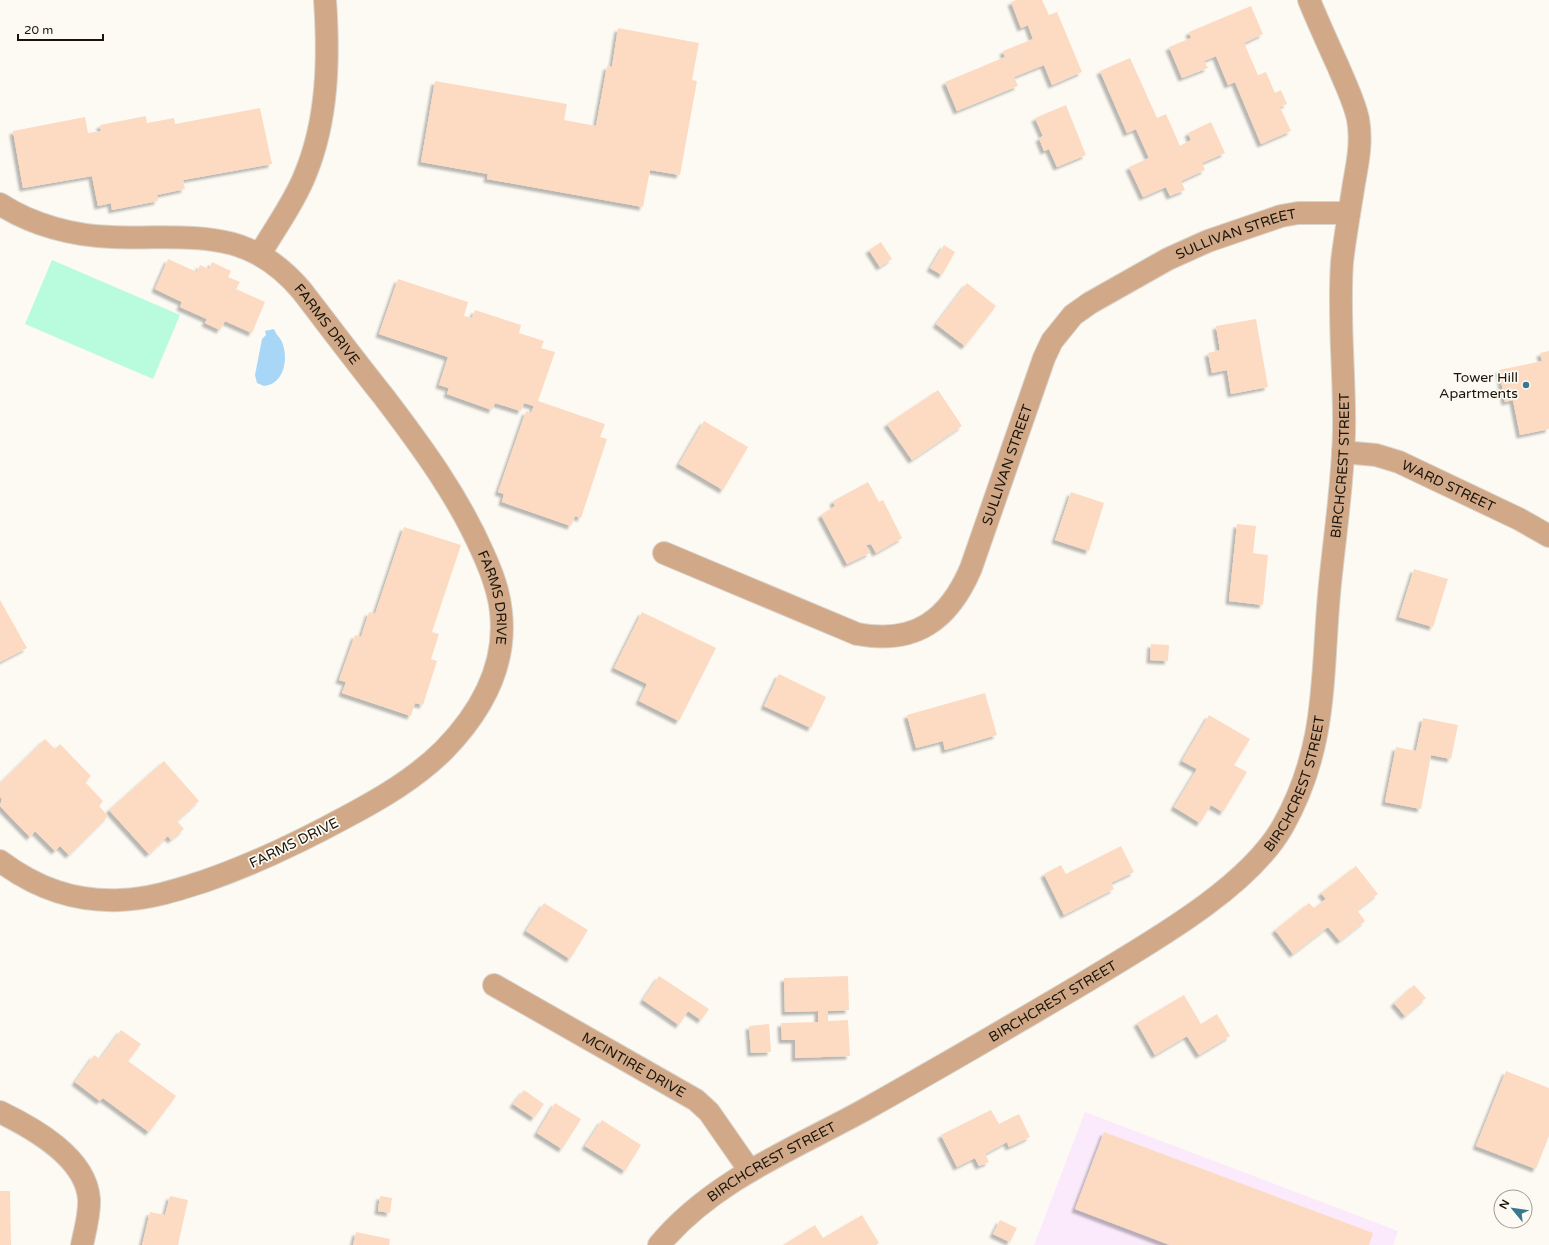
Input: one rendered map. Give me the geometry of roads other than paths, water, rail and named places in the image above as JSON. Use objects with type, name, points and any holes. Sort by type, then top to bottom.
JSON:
[{"type":"street","points":[[260,254],[298,190],[313,154],[319,132],[326,78],[327,30],[325,0]]},
{"type":"street","name":"BIRCHCREST STREET","points":[[659,1245],[685,1217],[705,1200],[750,1171],[830,1130],[971,1051],[1189,917],[1232,884],[1274,840],[1299,796],[1312,758],[1324,691],[1329,598],[1343,452],[1344,406],[1341,287],[1342,261],[1360,143],[1358,116],[1309,0]]},
{"type":"street","name":"FARMS DRIVE","points":[[0,204],[42,224],[86,235],[112,237],[206,237],[231,242],[260,254],[280,268],[296,283],[400,418],[440,474],[475,536],[493,576],[502,614],[500,654],[489,688],[469,720],[442,752],[401,784],[378,799],[280,852],[228,873],[172,892],[147,898],[118,900],[88,899],[60,894],[35,884],[0,861]]},
{"type":"street","name":"SULLIVAN STREET","points":[[664,553],[857,634],[884,637],[920,629],[943,614],[961,592],[971,568],[1044,358],[1058,331],[1073,316],[1116,287],[1168,259],[1244,228],[1289,214],[1349,213]]},
{"type":"street","name":"WARD STREET","points":[[1343,452],[1376,455],[1399,462],[1519,519],[1549,536]]},
{"type":"street","name":"MCINTIRE DRIVE","points":[[494,984],[696,1100],[708,1112],[750,1171]]},
{"type":"street","points":[[0,1112],[54,1143],[67,1156],[83,1178],[89,1199],[82,1245]]},
{"type":"water","points":[[274,329],[282,342],[285,363],[280,376],[276,381],[264,386],[257,383],[255,375],[262,339],[266,335],[265,331]]},
{"type":"place","name":"Tower Hill Apartments","points":[[1526,385]]}]
